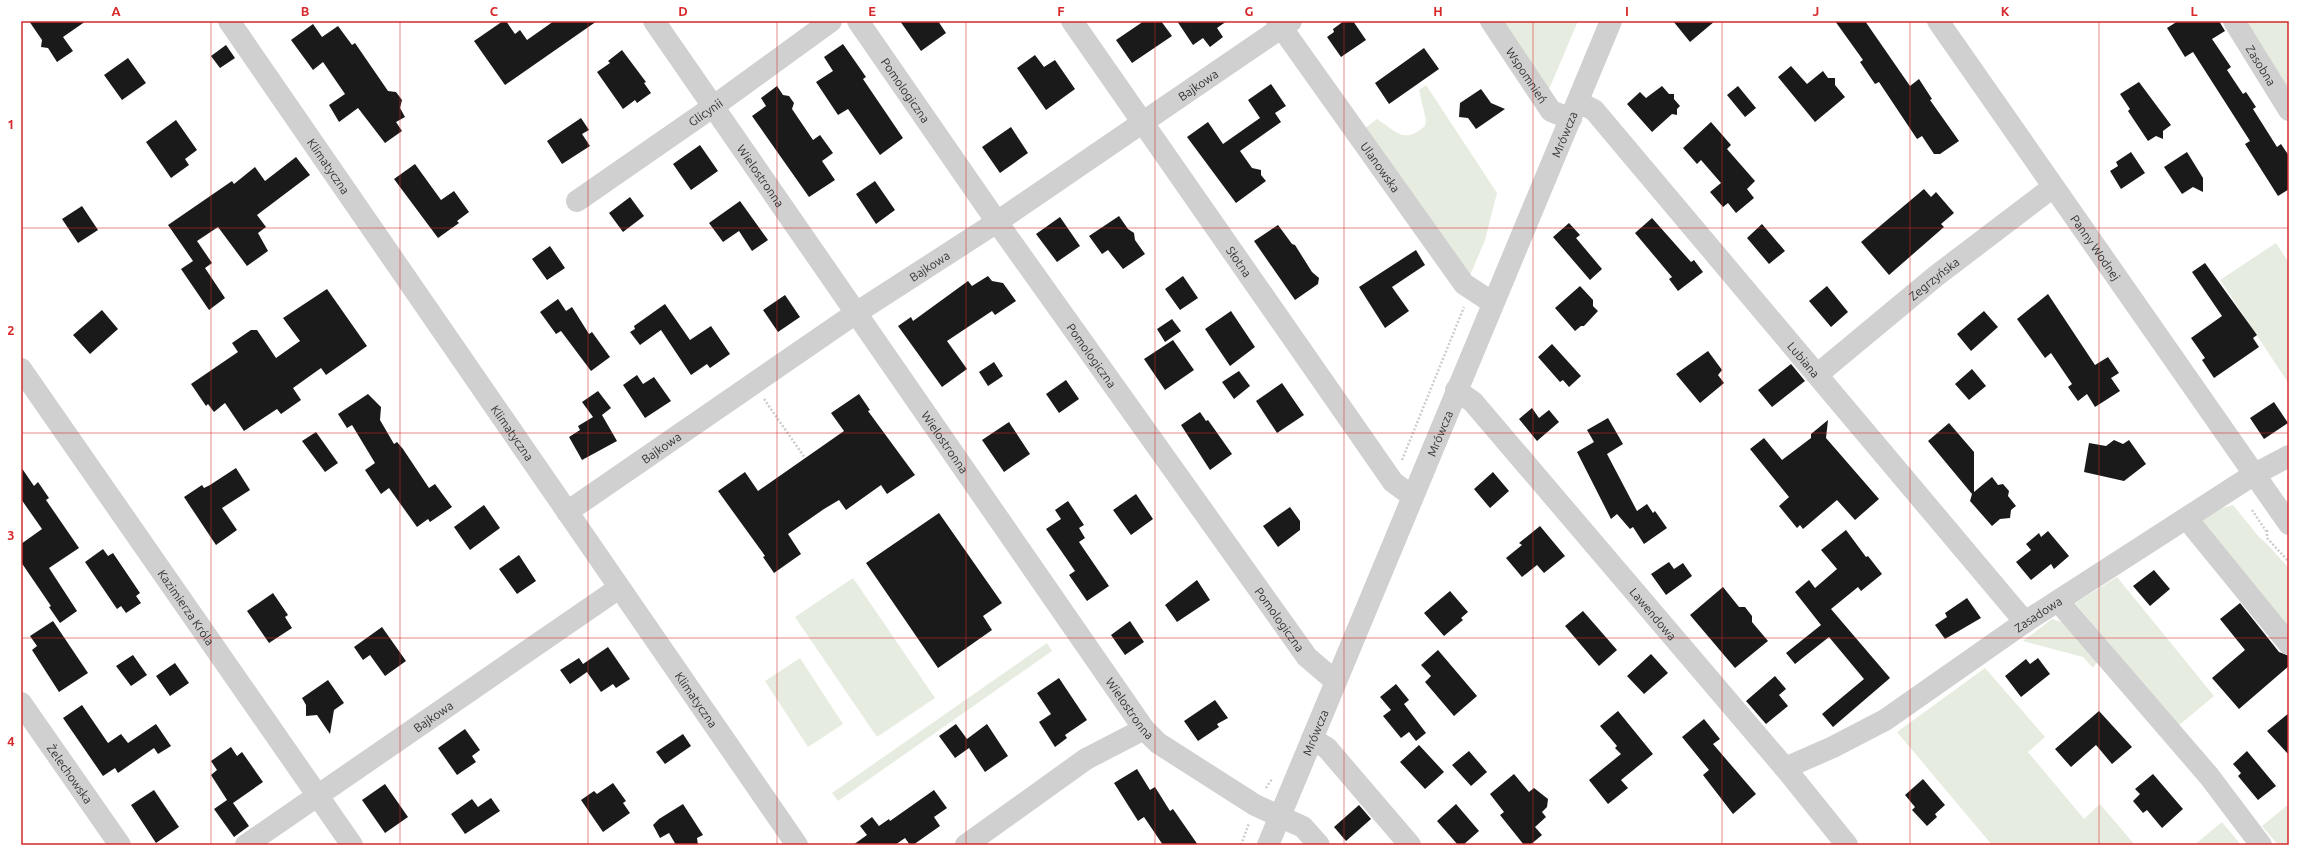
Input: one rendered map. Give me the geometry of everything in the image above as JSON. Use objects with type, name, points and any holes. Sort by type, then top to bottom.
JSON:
[{"type":"street","name":"Klimatyczna","points":[[229,21],[797,845]]},
{"type":"street","name":"Wielostronna","points":[[654,21],[1144,729],[1158,743],[1255,805],[1303,827],[1319,845]]},
{"type":"street","name":"Glicynii","points":[[577,201],[714,106],[831,21]]},
{"type":"street","name":"Pomologiczna","points":[[858,21],[997,222],[1306,657],[1335,682]]},
{"type":"street","name":"Słotna","points":[[1072,21],[1393,482],[1412,496]]},
{"type":"street","name":"Wspomnień","points":[[1491,21],[1551,110],[1575,110]]},
{"type":"street","name":"Mrówcza","points":[[1268,845],[1456,390],[1575,110],[1611,21]]},
{"type":"street","name":"Panny Wodnej","points":[[1938,21],[2253,475],[2279,526]]},
{"type":"street","name":"Zasobna","points":[[2234,21],[2289,110]]},
{"type":"street","name":"Bajkowa","points":[[567,512],[856,313],[997,222],[1283,23]]},
{"type":"street","name":"Ulanowska","points":[[1283,23],[1455,272],[1471,291],[1493,303]]},
{"type":"street","name":"Lubiana","points":[[1575,110],[1594,110],[1818,374],[2025,622]]},
{"type":"street","name":"Zegrzyńska","points":[[1818,374],[1936,276],[2053,187]]},
{"type":"street","name":"Kazimierza Króla","points":[[21,369],[352,845]]},
{"type":"street","name":"Lawendowa","points":[[1456,390],[1472,402],[1785,768],[1841,841]]},
{"type":"street","name":"Zasadowa","points":[[1785,768],[1833,747],[1886,720],[2025,622],[2187,519],[2253,475],[2289,456]]},
{"type":"street","points":[[2187,519],[2289,644]]},
{"type":"street","name":"Bajkowa","points":[[246,845],[620,588]]},
{"type":"street","points":[[2058,601],[2209,776],[2260,845]]},
{"type":"street","name":"Żelechowska","points":[[21,703],[120,845]]},
{"type":"street","points":[[966,845],[1086,759],[1144,729]]},
{"type":"street","points":[[1312,739],[1327,748],[1410,845]]},
{"type":"path","points":[[1393,482],[1471,291]]},
{"type":"path","points":[[763,397],[805,458]]},
{"type":"path","points":[[2250,506],[2266,531],[2267,538],[2289,562]]},
{"type":"path","points":[[2266,531],[2279,526]]},
{"type":"path","points":[[1241,845],[1255,805],[1274,775]]},
{"type":"shaded area","points":[[1496,21],[1578,21],[1547,94]]},
{"type":"shaded area","points":[[2244,21],[2289,21],[2289,95]]},
{"type":"shaded area","points":[[1426,85],[1497,193],[1485,240],[1469,278],[1364,129],[1377,119],[1400,134],[1411,135],[1417,132],[1425,126],[1426,120],[1419,90]]},
{"type":"shaded area","points":[[2276,243],[2289,263],[2289,384],[2220,280]]},
{"type":"shaded area","points":[[2233,505],[2259,537],[2289,568],[2289,635],[2196,524],[2219,509]]},
{"type":"shaded area","points":[[2117,577],[2214,696],[2178,726],[2075,603]]},
{"type":"shaded area","points":[[853,578],[935,698],[877,737],[795,617]]},
{"type":"shaded area","points":[[2052,619],[2071,625],[2098,661],[2093,668],[2083,657],[2023,641]]},
{"type":"shaded area","points":[[1047,643],[1052,651],[838,801],[832,793]]},
{"type":"shaded area","points":[[800,658],[843,724],[808,747],[765,681]]},
{"type":"shaded area","points":[[1985,668],[2045,737],[2028,752],[2084,819],[2100,804],[2135,845],[1992,845],[1897,732]]},
{"type":"shaded area","points":[[2289,804],[2289,845],[2278,845],[2262,826]]},
{"type":"shaded area","points":[[2222,822],[2241,845],[2194,845]]},
{"type":"building","points":[[29,21],[86,21],[63,37],[73,51],[57,62],[48,48],[41,47],[42,40]]},
{"type":"building","points":[[503,21],[506,21],[515,34],[520,30],[527,40],[554,21],[597,21],[505,85],[474,41]]},
{"type":"building","points":[[900,21],[938,21],[946,33],[921,51]]},
{"type":"building","points":[[1144,21],[1161,21],[1172,36],[1132,63],[1116,40]]},
{"type":"building","points":[[1177,21],[1227,21],[1217,28],[1223,37],[1210,47],[1203,38],[1193,45]]},
{"type":"building","points":[[1344,21],[1353,21],[1366,40],[1341,57],[1327,37],[1334,32],[1333,29]]},
{"type":"building","points":[[1673,21],[1715,21],[1690,42]]},
{"type":"building","points":[[1835,21],[1865,21],[1910,86],[1919,79],[1932,99],[1930,100],[1959,141],[1940,154],[1934,154],[1922,136],[1917,139],[1879,82],[1875,84],[1860,62],[1863,60]]},
{"type":"building","points":[[2178,21],[2219,21],[2225,31],[2212,39],[2231,67],[2227,70],[2243,94],[2246,92],[2256,107],[2253,109],[2277,147],[2281,144],[2289,156],[2289,189],[2278,196],[2245,144],[2250,141],[2193,52],[2185,57],[2167,28]]},
{"type":"building","points":[[313,24],[322,37],[338,26],[352,45],[355,43],[388,91],[396,92],[402,100],[400,108],[405,117],[396,122],[402,131],[385,143],[358,108],[339,122],[329,105],[345,94],[323,62],[313,70],[291,40]]},
{"type":"building","points":[[843,44],[866,77],[863,79],[903,138],[880,155],[848,109],[838,115],[816,82],[833,71],[824,57]]},
{"type":"building","points":[[226,45],[235,58],[220,68],[211,56]]},
{"type":"building","points":[[1424,48],[1439,69],[1389,104],[1375,83]]},
{"type":"building","points":[[622,50],[646,82],[644,83],[651,93],[637,103],[635,100],[623,109],[597,72],[610,63],[608,61]]},
{"type":"building","points":[[1035,55],[1044,67],[1055,60],[1075,89],[1046,110],[1017,68]]},
{"type":"building","points":[[128,58],[146,83],[122,100],[104,75]]},
{"type":"building","points":[[1791,66],[1807,84],[1823,71],[1828,78],[1835,78],[1835,85],[1845,97],[1815,122],[1778,77]]},
{"type":"building","points":[[2139,82],[2171,125],[2163,131],[2163,139],[2156,136],[2148,141],[2128,111],[2130,109],[2120,94]]},
{"type":"building","points":[[1271,84],[1286,106],[1275,113],[1281,122],[1240,151],[1252,168],[1261,170],[1261,175],[1266,181],[1236,203],[1187,137],[1208,122],[1223,144],[1260,118],[1248,100]]},
{"type":"building","points":[[777,86],[783,95],[789,96],[794,103],[792,109],[813,140],[820,135],[833,153],[822,161],[835,180],[809,197],[752,116],[766,106],[761,98]]},
{"type":"building","points":[[1662,86],[1669,94],[1674,94],[1674,99],[1680,106],[1677,109],[1677,115],[1672,114],[1652,132],[1627,104],[1640,92],[1646,98]]},
{"type":"building","points":[[1738,86],[1756,108],[1745,117],[1727,95]]},
{"type":"building","points":[[1481,89],[1491,103],[1505,109],[1476,129],[1468,118],[1459,117],[1460,103]]},
{"type":"building","points":[[581,118],[589,130],[582,134],[590,146],[562,164],[547,141]]},
{"type":"building","points":[[176,120],[197,150],[185,159],[189,165],[171,178],[146,142]]},
{"type":"building","points":[[1711,122],[1731,145],[1727,149],[1755,181],[1747,189],[1754,198],[1736,213],[1728,203],[1723,207],[1710,192],[1721,183],[1701,160],[1697,164],[1683,148]]},
{"type":"building","points":[[1011,127],[1028,153],[1000,173],[982,147]]},
{"type":"building","points":[[700,145],[718,171],[691,190],[673,164]]},
{"type":"building","points":[[2131,152],[2145,173],[2121,189],[2110,171],[2118,166],[2116,162]]},
{"type":"building","points":[[2187,152],[2203,178],[2203,192],[2193,187],[2182,194],[2164,167]]},
{"type":"building","points":[[296,157],[310,175],[257,215],[266,227],[258,233],[268,251],[247,266],[218,227],[197,241],[212,263],[205,268],[225,298],[209,310],[181,269],[193,261],[168,225],[232,181],[234,184],[255,167],[265,181]]},
{"type":"building","points":[[415,164],[441,200],[454,191],[469,212],[457,221],[459,223],[438,238],[394,179]]},
{"type":"building","points":[[875,181],[895,210],[876,224],[856,194]]},
{"type":"building","points":[[1924,189],[1931,197],[1936,192],[1954,213],[1941,224],[1944,227],[1889,275],[1861,242]]},
{"type":"building","points":[[630,197],[644,216],[623,232],[609,213]]},
{"type":"building","points":[[740,201],[768,240],[752,251],[739,231],[723,242],[709,223]]},
{"type":"building","points":[[82,206],[98,230],[78,243],[62,219]]},
{"type":"building","points":[[1119,216],[1128,229],[1134,233],[1135,240],[1145,254],[1123,269],[1108,250],[1102,254],[1089,236]]},
{"type":"building","points":[[1060,217],[1080,246],[1057,262],[1036,234]]},
{"type":"building","points":[[1652,218],[1691,262],[1694,260],[1703,272],[1678,291],[1669,279],[1672,277],[1635,233]]},
{"type":"building","points":[[1569,223],[1580,235],[1576,238],[1602,269],[1590,280],[1553,237]]},
{"type":"building","points":[[1762,224],[1785,251],[1769,264],[1747,238]]},
{"type":"building","points":[[1278,225],[1292,244],[1295,245],[1312,272],[1319,278],[1318,284],[1295,300],[1254,241]]},
{"type":"building","points":[[550,246],[565,268],[547,280],[532,259]]},
{"type":"building","points":[[1416,250],[1425,265],[1392,287],[1409,311],[1385,328],[1359,287]]},
{"type":"building","points":[[2205,263],[2257,335],[2253,338],[2259,347],[2214,378],[2202,360],[2205,358],[2191,338],[2222,316],[2192,272]]},
{"type":"building","points":[[988,276],[992,281],[1003,283],[1016,301],[995,315],[992,311],[947,341],[967,369],[942,387],[898,326],[911,317],[913,321],[968,281],[972,286]]},
{"type":"building","points":[[1183,276],[1198,298],[1180,310],[1165,289]]},
{"type":"building","points":[[1580,286],[1593,300],[1593,306],[1598,311],[1584,326],[1581,326],[1575,331],[1555,308]]},
{"type":"building","points":[[1827,286],[1848,312],[1831,327],[1809,301]]},
{"type":"building","points":[[327,289],[367,346],[326,375],[321,368],[293,388],[301,400],[281,414],[277,409],[244,431],[225,403],[214,412],[208,404],[206,406],[191,384],[238,352],[232,343],[251,330],[257,330],[276,358],[300,341],[283,318]]},
{"type":"building","points":[[2048,294],[2095,365],[2108,357],[2119,373],[2111,378],[2120,391],[2095,407],[2087,394],[2078,401],[2068,387],[2072,384],[2051,353],[2045,358],[2017,319]]},
{"type":"building","points":[[785,295],[800,317],[778,332],[763,310]]},
{"type":"building","points":[[558,299],[566,311],[572,307],[589,334],[592,332],[610,357],[591,371],[561,331],[556,334],[540,312]]},
{"type":"building","points":[[665,304],[690,340],[711,326],[730,354],[710,368],[707,364],[691,375],[661,330],[640,345],[630,332],[635,329],[634,326]]},
{"type":"building","points":[[102,310],[118,329],[90,354],[73,335]]},
{"type":"building","points":[[1231,311],[1255,347],[1230,366],[1205,329]]},
{"type":"building","points":[[1984,311],[1998,327],[1971,351],[1957,334]]},
{"type":"building","points":[[1172,319],[1181,331],[1165,342],[1157,329]]},
{"type":"building","points":[[1173,340],[1194,370],[1165,390],[1144,359]]},
{"type":"building","points":[[1552,344],[1581,376],[1569,387],[1563,380],[1560,382],[1538,357]]},
{"type":"building","points":[[1708,351],[1722,370],[1718,375],[1724,383],[1700,403],[1676,374]]},
{"type":"building","points":[[994,362],[1003,376],[988,386],[979,372]]},
{"type":"building","points":[[1791,364],[1805,381],[1772,407],[1758,390]]},
{"type":"building","points":[[1972,369],[1986,386],[1969,400],[1955,384]]},
{"type":"building","points":[[1239,371],[1250,386],[1234,399],[1222,382]]},
{"type":"building","points":[[637,375],[643,384],[654,377],[671,401],[645,418],[623,385]]},
{"type":"building","points":[[1066,380],[1079,399],[1059,413],[1046,394]]},
{"type":"building","points":[[1282,383],[1304,415],[1277,433],[1256,401]]},
{"type":"building","points":[[598,391],[611,408],[602,415],[617,441],[582,460],[569,437],[580,430],[578,426],[593,417],[582,402]]},
{"type":"building","points":[[368,394],[381,407],[380,420],[394,444],[397,442],[403,449],[429,488],[435,484],[452,507],[430,522],[428,519],[417,527],[389,488],[381,494],[365,470],[375,463],[352,425],[347,428],[338,414]]},
{"type":"building","points":[[859,394],[870,410],[868,411],[915,475],[887,494],[881,485],[846,510],[839,500],[788,534],[801,554],[774,573],[763,557],[765,556],[718,491],[745,472],[758,491],[844,431],[831,413]]},
{"type":"building","points":[[2274,402],[2288,423],[2264,439],[2250,418]]},
{"type":"building","points":[[1532,408],[1539,418],[1549,410],[1559,422],[1537,441],[1519,419]]},
{"type":"building","points":[[1200,412],[1206,421],[1208,420],[1232,454],[1210,470],[1181,425]]},
{"type":"building","points":[[1608,418],[1623,444],[1607,454],[1637,511],[1647,504],[1653,513],[1655,511],[1667,528],[1644,544],[1633,527],[1630,529],[1617,514],[1611,519],[1577,452],[1594,442],[1587,430]]},
{"type":"building","points":[[1828,420],[1826,438],[1879,499],[1855,520],[1837,500],[1803,529],[1800,525],[1797,528],[1779,506],[1789,497],[1750,449],[1764,438],[1782,460],[1811,438],[1811,434]]},
{"type":"building","points":[[1009,422],[1030,454],[1004,472],[982,440]]},
{"type":"building","points":[[1949,423],[1974,452],[1974,492],[1992,477],[1998,485],[2003,484],[2009,491],[2008,496],[2016,506],[2011,510],[2010,518],[2000,519],[1992,526],[1970,501],[1972,494],[1928,441]]},
{"type":"building","points":[[316,432],[338,463],[325,472],[302,441]]},
{"type":"building","points":[[2114,440],[2123,444],[2129,440],[2146,464],[2124,481],[2084,472],[2089,443],[2106,446]]},
{"type":"building","points":[[21,467],[34,486],[38,482],[49,498],[46,500],[79,548],[49,568],[77,611],[60,623],[49,607],[51,606],[21,562],[21,544],[42,529],[21,499]]},
{"type":"building","points":[[236,468],[250,490],[222,508],[237,530],[216,545],[184,497],[202,485],[204,488],[210,485]]},
{"type":"building","points":[[1493,472],[1509,491],[1490,508],[1474,489]]},
{"type":"building","points":[[1136,494],[1153,519],[1131,535],[1113,510]]},
{"type":"building","points":[[1068,501],[1084,525],[1079,528],[1085,538],[1079,542],[1109,586],[1087,601],[1069,575],[1075,571],[1046,529],[1061,519],[1055,510]]},
{"type":"building","points":[[484,505],[500,528],[470,550],[454,527]]},
{"type":"building","points":[[1290,507],[1300,521],[1300,530],[1278,547],[1263,526]]},
{"type":"building","points":[[939,513],[1002,603],[983,616],[992,630],[938,668],[866,563]]},
{"type":"building","points":[[1540,526],[1565,556],[1544,573],[1537,565],[1522,577],[1506,558],[1522,545],[1519,543]]},
{"type":"building","points":[[1846,530],[1866,557],[1868,556],[1882,574],[1861,591],[1858,587],[1831,609],[1890,678],[1833,727],[1822,714],[1864,679],[1829,637],[1795,664],[1786,653],[1821,625],[1795,592],[1809,580],[1815,588],[1837,569],[1821,550]]},
{"type":"building","points":[[2048,531],[2069,556],[2054,569],[2051,564],[2031,580],[2016,562],[2031,550],[2026,544],[2039,533],[2041,537]]},
{"type":"building","points":[[103,549],[108,556],[113,553],[140,593],[136,596],[141,603],[126,613],[121,606],[117,609],[85,562]]},
{"type":"building","points":[[519,555],[536,581],[517,594],[499,569]]},
{"type":"building","points":[[1669,562],[1674,569],[1683,563],[1692,576],[1666,595],[1651,574]]},
{"type":"building","points":[[2154,570],[2170,589],[2150,606],[2133,586]]},
{"type":"building","points":[[1197,580],[1210,600],[1177,622],[1165,605]]},
{"type":"building","points":[[1723,587],[1739,607],[1745,607],[1752,616],[1752,622],[1768,641],[1735,668],[1690,615]]},
{"type":"building","points":[[1450,591],[1468,612],[1461,618],[1463,620],[1444,636],[1424,613]]},
{"type":"building","points":[[273,593],[288,615],[285,617],[292,628],[269,643],[247,611]]},
{"type":"building","points":[[1967,598],[1981,618],[1945,639],[1935,625],[1947,617],[1945,613]]},
{"type":"building","points":[[2240,603],[2279,652],[2289,656],[2289,666],[2239,709],[2212,678],[2245,650],[2220,619]]},
{"type":"building","points":[[1583,611],[1617,650],[1599,666],[1565,626]]},
{"type":"building","points":[[53,621],[88,673],[59,692],[32,650],[37,646],[30,636]]},
{"type":"building","points":[[1130,621],[1144,642],[1125,655],[1111,635]]},
{"type":"building","points":[[382,627],[406,661],[385,676],[370,655],[363,660],[354,647]]},
{"type":"building","points":[[608,647],[630,679],[616,688],[613,684],[601,692],[587,672],[570,684],[560,670],[579,658],[583,664]]},
{"type":"building","points":[[1438,650],[1477,696],[1454,716],[1425,682],[1431,676],[1421,665]]},
{"type":"building","points":[[1651,654],[1668,673],[1644,694],[1627,676]]},
{"type":"building","points":[[133,655],[147,675],[131,686],[116,666]]},
{"type":"building","points":[[2038,658],[2050,674],[2021,697],[2005,676],[2026,659],[2030,664]]},
{"type":"building","points":[[175,663],[189,683],[170,696],[156,676]]},
{"type":"building","points":[[1775,676],[1786,689],[1779,695],[1788,706],[1766,724],[1746,701]]},
{"type":"building","points":[[1059,678],[1087,720],[1065,735],[1067,738],[1055,747],[1039,722],[1051,714],[1037,693]]},
{"type":"building","points":[[328,680],[344,703],[334,710],[330,734],[317,715],[306,716],[306,705],[302,698]]},
{"type":"building","points":[[1396,684],[1409,700],[1404,704],[1426,733],[1416,741],[1409,732],[1401,738],[1383,716],[1391,710],[1380,697]]},
{"type":"building","points":[[1215,700],[1228,718],[1217,724],[1219,727],[1198,741],[1184,721]]},
{"type":"building","points":[[82,705],[108,743],[121,734],[128,743],[156,724],[171,746],[158,754],[154,748],[118,773],[115,768],[103,776],[63,718]]},
{"type":"building","points":[[1618,711],[1653,754],[1621,780],[1628,788],[1608,804],[1589,780],[1621,754],[1615,748],[1617,746],[1600,726]]},
{"type":"building","points":[[2099,711],[2132,747],[2112,764],[2096,745],[2071,767],[2055,749]]},
{"type":"building","points":[[2289,713],[2289,755],[2267,731]]},
{"type":"building","points":[[1704,719],[1720,739],[1713,744],[1756,794],[1733,814],[1703,775],[1709,770],[1682,737]]},
{"type":"building","points":[[956,724],[967,739],[987,724],[1008,756],[985,772],[969,748],[955,758],[939,736]]},
{"type":"building","points":[[465,729],[480,750],[472,756],[476,762],[457,775],[438,748]]},
{"type":"building","points":[[683,734],[691,746],[665,764],[656,752]]},
{"type":"building","points":[[1419,745],[1444,772],[1425,789],[1400,762]]},
{"type":"building","points":[[231,747],[237,756],[242,752],[263,782],[233,803],[249,826],[234,837],[214,809],[227,800],[211,775],[217,770],[211,761]]},
{"type":"building","points":[[1469,751],[1487,772],[1471,786],[1452,765]]},
{"type":"building","points":[[2247,751],[2276,786],[2258,800],[2238,776],[2241,773],[2233,764]]},
{"type":"building","points":[[1137,769],[1150,790],[1155,787],[1170,811],[1173,809],[1198,845],[1163,845],[1144,817],[1138,821],[1114,783]]},
{"type":"building","points":[[1514,774],[1529,792],[1534,788],[1548,799],[1547,807],[1542,812],[1546,817],[1535,827],[1542,835],[1530,845],[1524,845],[1500,815],[1504,812],[1490,794]]},
{"type":"building","points":[[2153,774],[2183,809],[2162,828],[2147,810],[2143,813],[2133,801],[2140,794],[2135,789]]},
{"type":"building","points":[[1923,779],[1945,805],[1935,814],[1937,817],[1927,826],[1912,810],[1915,807],[1905,795]]},
{"type":"building","points":[[613,783],[626,801],[623,803],[630,813],[603,832],[581,800],[594,791],[597,794]]},
{"type":"building","points":[[385,784],[408,817],[385,833],[362,800]]},
{"type":"building","points":[[154,790],[179,827],[156,843],[131,805]]},
{"type":"building","points":[[934,790],[947,808],[934,817],[940,826],[913,845],[910,845],[905,838],[895,845],[853,845],[867,835],[860,826],[872,817],[879,826],[889,819],[890,821]]},
{"type":"building","points":[[491,798],[500,811],[465,834],[451,814],[472,799],[478,807]]},
{"type":"building","points":[[683,804],[703,835],[697,838],[698,845],[676,845],[669,833],[660,838],[653,825],[659,819]]},
{"type":"building","points":[[1456,804],[1479,831],[1463,845],[1458,845],[1437,821]]},
{"type":"building","points":[[1359,805],[1371,819],[1346,841],[1334,827]]}]
